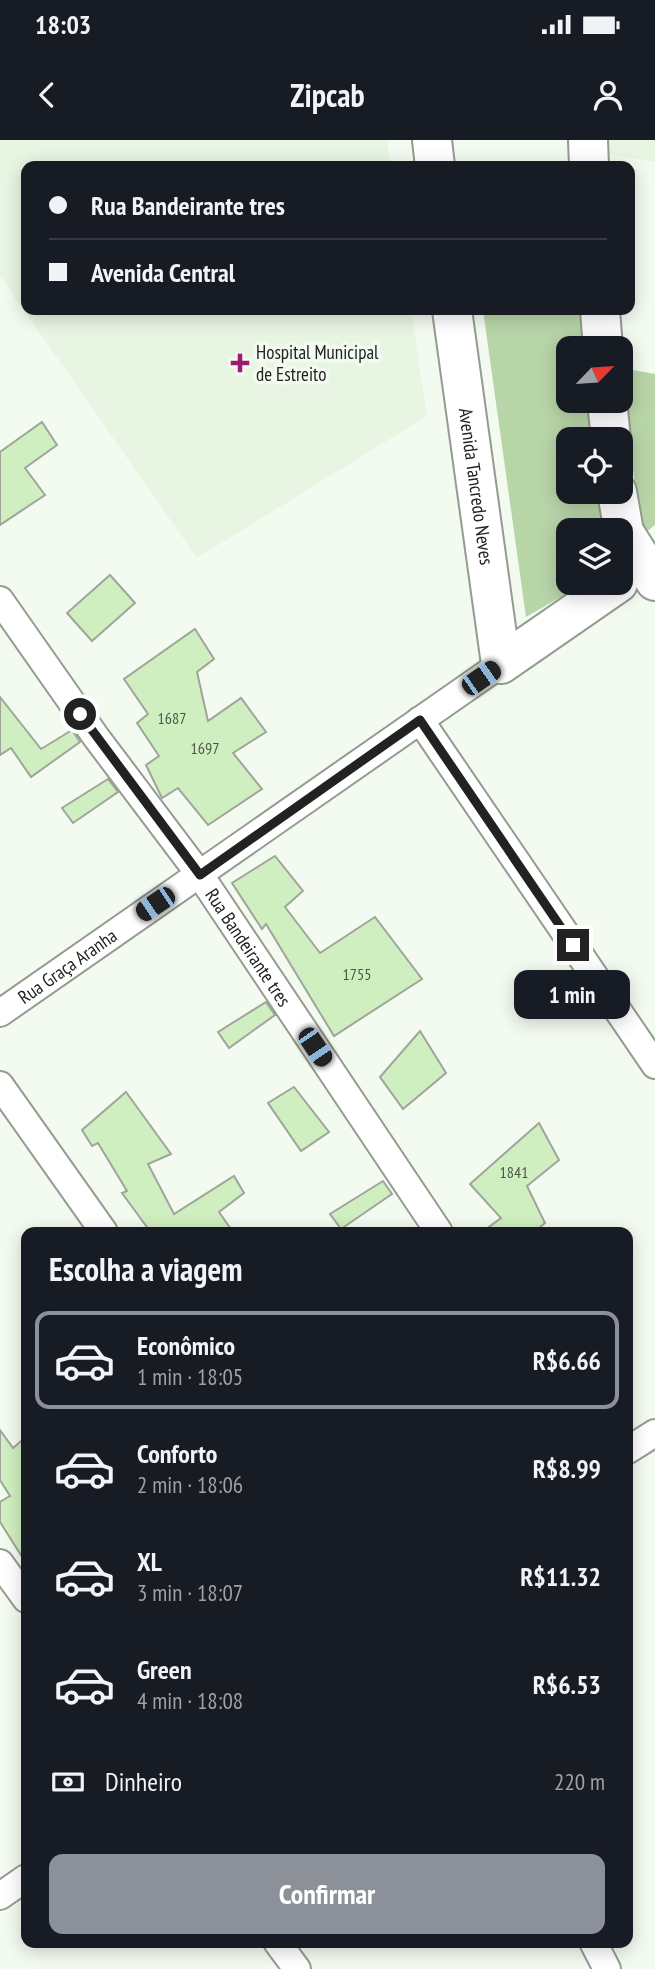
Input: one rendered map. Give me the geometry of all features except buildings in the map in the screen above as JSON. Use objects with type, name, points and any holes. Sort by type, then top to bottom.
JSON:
[{"type":"main road","points":[[432,140],[434,161]]},
{"type":"main road","points":[[588,140],[589,161]]},
{"type":"main road","name":"Avenida Tancredo Neves","points":[[453,315],[502,664]]},
{"type":"main road","points":[[600,315],[602,336]]},
{"type":"main road","points":[[619,504],[624,533],[639,573]]},
{"type":"main road","name":"Rua Graça Aranha","points":[[502,664],[639,573]]},
{"type":"street","name":"Rua Bandeirante tres","points":[[0,600],[96,737],[200,875],[436,1227]]},
{"type":"street","name":"Rua Graça Aranha","points":[[0,1013],[502,664]]},
{"type":"street","points":[[420,720],[655,1065]]},
{"type":"street","points":[[0,1085],[100,1227]]},
{"type":"street","points":[[633,1447],[655,1433]]},
{"type":"street","points":[[0,1563],[21,1592]]},
{"type":"street","points":[[0,1896],[21,1881]]},
{"type":"street","points":[[282,1948],[297,1969]]},
{"type":"street","points":[[596,1948],[607,1969]]},
{"type":"shaded area","name":"Hospital Municipal de Estreito","points":[[0,140],[387,140],[390,161],[21,161],[21,306],[0,276]]},
{"type":"shaded area","points":[[606,140],[655,140],[655,162],[608,154]]},
{"type":"shaded area","name":"Hospital Municipal de Estreito","points":[[27,315],[412,315],[427,416],[197,558]]},
{"type":"green space","points":[[484,315],[591,315],[593,336],[556,336],[556,413],[600,413],[602,427],[556,427],[556,504],[609,504],[611,518],[556,518],[556,595],[564,595],[526,617]]},
{"type":"green space","points":[[634,370],[655,374],[655,525],[641,536],[633,469],[633,427],[628,427],[626,413],[634,413]]},
{"type":"place","name":"Hospital Municipal de Estreito","points":[[240,363]]},
{"type":"route","points":[[80,714],[200,875],[420,720],[486,821],[573,945]]}]
